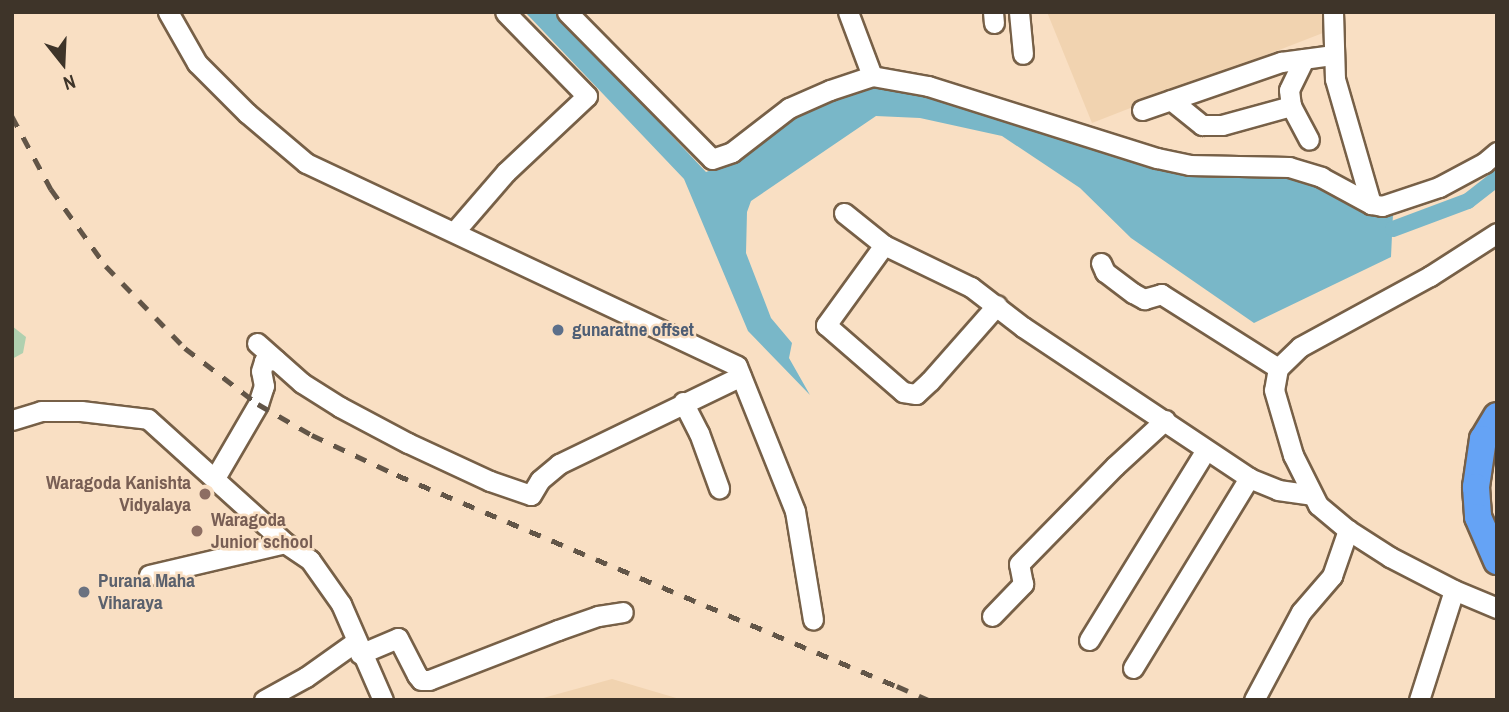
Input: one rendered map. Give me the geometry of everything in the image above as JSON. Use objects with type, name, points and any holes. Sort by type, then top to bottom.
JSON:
[{"type":"highway","points":[[1497,416],[1483,439],[1476,495],[1482,529],[1497,561]]},
{"type":"street","points":[[168,12],[197,63],[247,113],[306,163],[737,366],[795,511],[813,620]]},
{"type":"street","points":[[455,231],[506,172],[587,96],[505,12]]},
{"type":"street","points":[[567,12],[712,159],[732,152],[789,108],[842,85],[872,76],[928,86],[1157,158],[1189,165],[1289,167],[1321,177],[1371,204],[1392,204],[1439,187],[1484,163],[1497,152]]},
{"type":"street","points":[[848,12],[872,76]]},
{"type":"street","points":[[1019,12],[1023,54]]},
{"type":"street","points":[[1333,12],[1335,32],[1332,55],[1335,79],[1371,204]]},
{"type":"street","points":[[1142,110],[1281,62],[1332,55]]},
{"type":"street","points":[[1304,59],[1289,90],[1291,106],[1309,140]]},
{"type":"street","points":[[1171,100],[1202,125],[1222,125],[1291,106]]},
{"type":"street","points":[[844,213],[884,246],[942,271],[998,305],[1023,327],[1250,478],[1278,490],[1312,495]]},
{"type":"street","points":[[1497,233],[1409,288],[1318,335],[1278,368],[1275,390],[1293,454],[1318,505],[1348,530],[1454,590],[1497,608]]},
{"type":"street","points":[[884,246],[826,325],[903,391],[916,394],[930,382],[998,305]]},
{"type":"street","points":[[1101,263],[1105,272],[1133,293],[1144,299],[1161,294],[1278,368]]},
{"type":"street","points":[[257,343],[302,383],[408,443],[490,481],[531,495],[540,480],[559,464],[741,376]]},
{"type":"street","points":[[215,478],[258,404],[264,386],[261,371],[264,361],[276,359]]},
{"type":"street","points":[[683,402],[699,433],[719,488]]},
{"type":"street","points":[[12,419],[41,411],[80,411],[148,419],[285,543],[310,560],[341,604],[383,700]]},
{"type":"street","points":[[992,616],[1023,584],[1019,564],[1115,466],[1165,420]]},
{"type":"street","points":[[1089,640],[1206,450]]},
{"type":"street","points":[[1133,668],[1250,478]]},
{"type":"street","points":[[1254,700],[1301,612],[1332,576],[1348,530]]},
{"type":"street","points":[[149,575],[285,543]]},
{"type":"street","points":[[1419,700],[1454,590]]},
{"type":"street","points":[[264,700],[358,648],[398,638],[417,675],[421,680],[429,680],[558,629],[598,616],[623,612]]},
{"type":"shaded area","points":[[1047,12],[1321,12],[1328,31],[1092,123]]},
{"type":"shaded area","points":[[612,679],[683,700],[536,700]]},
{"type":"green space","points":[[12,326],[26,337],[23,353],[12,359]]},
{"type":"water","points":[[525,12],[555,12],[706,172],[738,161],[784,124],[826,100],[876,83],[1013,115],[1187,177],[1278,175],[1321,184],[1367,214],[1393,214],[1391,257],[1254,323],[1131,238],[1080,188],[1002,136],[920,118],[876,116],[751,201],[747,212],[746,253],[771,318],[792,343],[789,358],[810,395],[748,331],[684,179]]},
{"type":"waterway","points":[[1393,229],[1468,201],[1497,178]]},
{"type":"railway","points":[[12,116],[51,189],[106,266],[185,348],[258,404],[312,435],[397,475],[903,689]]},
{"type":"railway","points":[[897,686],[928,700]]},
{"type":"place","name":"gunaratne offset","points":[[558,330]]},
{"type":"place","name":"Waragoda Kanishta Vidyalaya","points":[[205,494]]},
{"type":"place","name":"Waragoda Junior school","points":[[197,531]]},
{"type":"place","name":"Purana Maha Viharaya","points":[[84,592]]}]
